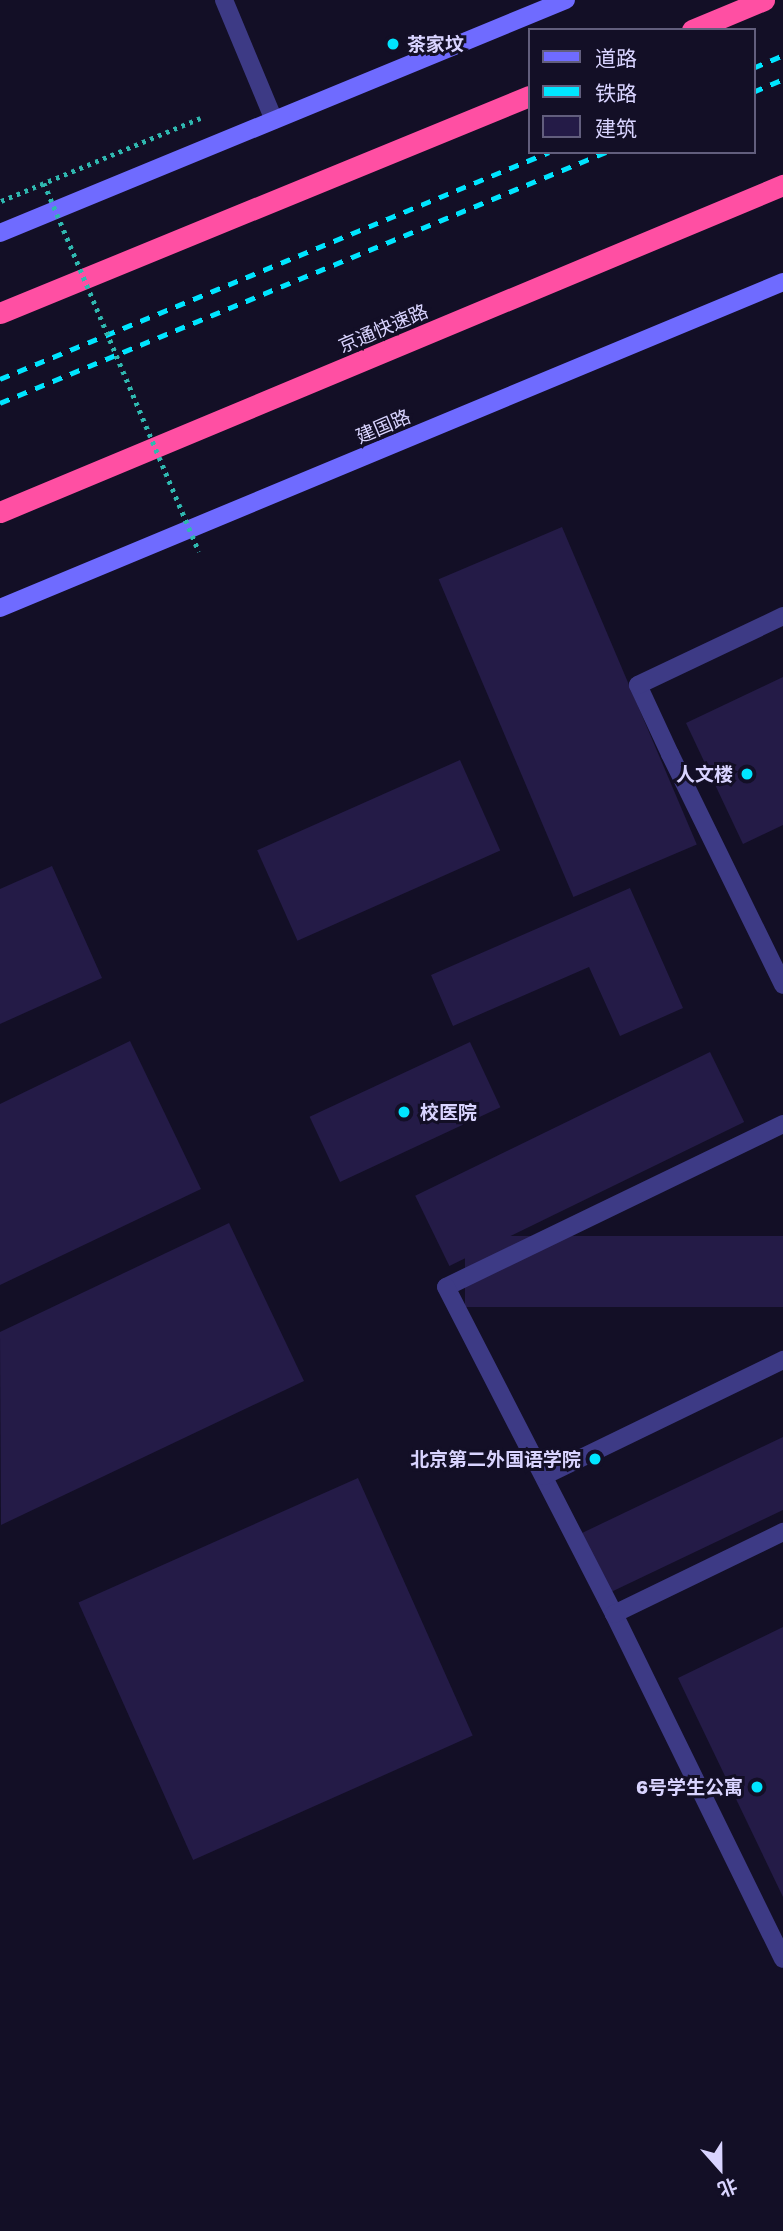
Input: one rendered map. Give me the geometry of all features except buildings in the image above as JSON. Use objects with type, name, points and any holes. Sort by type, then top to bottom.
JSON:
[{"type":"highway","points":[[697,28],[764,0]]},
{"type":"highway","points":[[0,313],[528,96]]},
{"type":"highway","name":"京通快速路","points":[[0,512],[783,185]]},
{"type":"main road","points":[[0,233],[566,0]]},
{"type":"main road","name":"建国路","points":[[0,608],[783,282]]},
{"type":"street","points":[[224,0],[274,120]]},
{"type":"street","points":[[783,616],[638,685],[783,985]]},
{"type":"street","points":[[783,1124],[446,1287],[614,1614],[783,1959]]},
{"type":"street","points":[[544,1476],[783,1360]]},
{"type":"street","points":[[614,1614],[783,1532]]},
{"type":"path","points":[[0,202],[200,118]]},
{"type":"path","points":[[44,183],[199,552]]},
{"type":"railway","points":[[755,67],[783,55]]},
{"type":"railway","points":[[755,91],[783,79]]},
{"type":"railway","points":[[0,379],[544,154]]},
{"type":"railway","points":[[0,403],[601,154]]},
{"type":"place","name":"茶家坟","points":[[393,44]]},
{"type":"place","name":"人文楼","points":[[747,774]]},
{"type":"place","name":"校医院","points":[[404,1112]]},
{"type":"place","name":"北京第二外国语学院","points":[[595,1459]]},
{"type":"place","name":"6号学生公寓","points":[[757,1787]]}]
